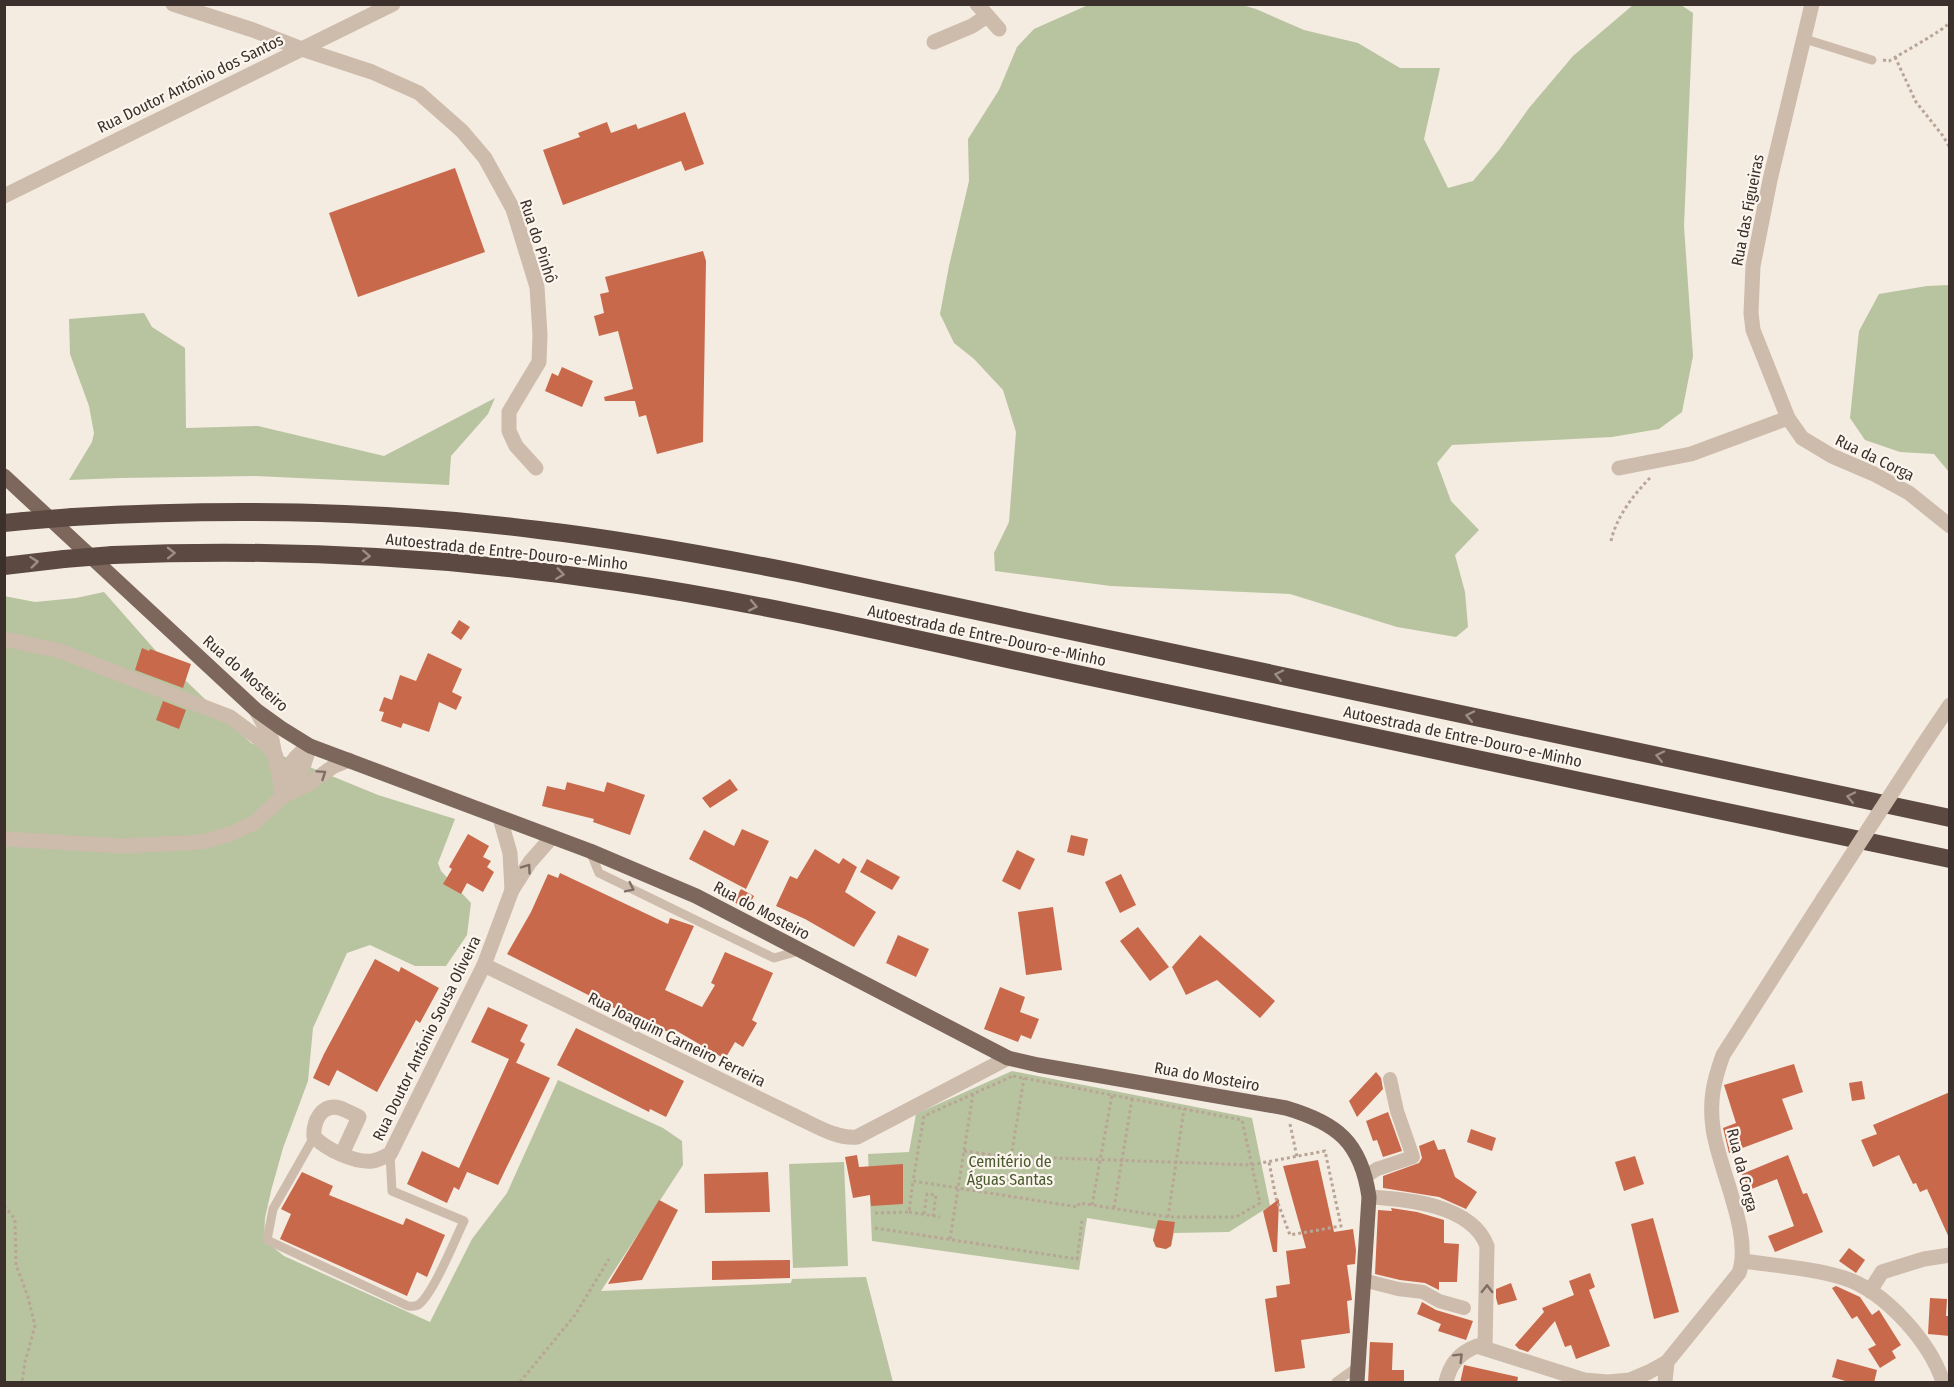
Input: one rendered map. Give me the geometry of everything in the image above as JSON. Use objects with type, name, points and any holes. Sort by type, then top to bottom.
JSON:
[{"type":"highway","name":"Autoestrada de Entre-Douro-e-Minho","points":[[4,523],[172,512],[404,517],[537,529],[657,547],[798,573],[1950,818]]},
{"type":"highway","name":"Autoestrada de Entre-Douro-e-Minho","points":[[4,566],[113,555],[258,552],[391,557],[523,569],[632,584],[817,619],[1950,859]]},
{"type":"main road","name":"Rua do Mosteiro","points":[[4,477],[256,710],[310,746],[590,851],[696,896],[1008,1058],[1286,1108],[1326,1123],[1344,1137],[1358,1156],[1366,1176],[1369,1197],[1357,1375]]},
{"type":"street","name":"Rua do Pinhô","points":[[173,4],[372,72],[420,93],[462,131],[485,158],[513,209],[537,287],[539,362],[509,412],[508,431],[516,446],[536,468]]},
{"type":"street","name":"Rua Doutor António dos Santos","points":[[4,196],[393,4]]},
{"type":"street","name":"Rua das Figueiras","points":[[1788,418],[1753,330],[1751,313],[1753,266],[1770,180],[1812,4]]},
{"type":"street","points":[[934,42],[972,26],[982,10],[999,29]]},
{"type":"street","points":[[1619,468],[1691,454],[1788,418]]},
{"type":"street","name":"Rua da Corga","points":[[1788,418],[1802,438],[1832,456],[1874,474],[1909,493],[1950,526]]},
{"type":"street","points":[[4,639],[60,651],[230,717],[265,743],[276,756]]},
{"type":"street","name":"Rua da Corga","points":[[1743,1261],[1736,1210],[1713,1129],[1711,1104],[1713,1080],[1724,1055],[1950,705]]},
{"type":"street","points":[[256,710],[266,726],[289,792]]},
{"type":"street","points":[[289,792],[286,774],[291,760],[310,746]]},
{"type":"street","points":[[4,840],[123,846],[202,842],[230,834],[254,823],[289,792],[309,784],[334,766],[349,760]]},
{"type":"street","name":"Rua Doutor António Sousa Oliveira","points":[[500,818],[510,852],[512,890]]},
{"type":"street","name":"Rua Doutor António Sousa Oliveira","points":[[342,1154],[359,1117],[338,1107],[329,1108],[315,1119],[314,1137],[326,1148],[342,1154],[365,1161],[380,1159],[390,1154],[484,965],[512,890],[530,862],[552,837]]},
{"type":"street","name":"Rua Joaquim Carneiro Ferreira","points":[[484,965],[826,1131],[850,1138],[857,1137],[1008,1058]]},
{"type":"street","points":[[1366,1176],[1377,1169],[1413,1157],[1397,1112],[1390,1079]]},
{"type":"street","points":[[1369,1197],[1410,1199],[1445,1209],[1483,1235],[1487,1246],[1485,1347]]},
{"type":"street","points":[[1870,1291],[1882,1272],[1924,1259],[1950,1255]]},
{"type":"street","points":[[1446,1383],[1449,1368],[1456,1358],[1466,1350],[1477,1346],[1584,1380],[1630,1380],[1667,1362],[1739,1273],[1743,1261],[1845,1278],[1870,1291],[1889,1306],[1927,1348],[1939,1371],[1942,1383]]},
{"type":"street","points":[[1363,1280],[1398,1289],[1423,1292],[1439,1301],[1464,1308]]},
{"type":"street","points":[[1665,1383],[1667,1362]]},
{"type":"lane","points":[[1805,39],[1872,60]]},
{"type":"lane","points":[[590,851],[599,873],[774,958],[799,951]]},
{"type":"lane","points":[[314,1137],[273,1209],[267,1240],[408,1306],[413,1306],[426,1296],[433,1285],[464,1221],[392,1191],[390,1154]]},
{"type":"lane","points":[[1336,1383],[1357,1375]]},
{"type":"path","points":[[1872,60],[1889,61],[1947,27],[1950,22]]},
{"type":"path","points":[[1895,57],[1916,102],[1950,148]]},
{"type":"path","points":[[1611,541],[1614,527],[1641,487],[1668,459]]},
{"type":"path","points":[[909,1212],[913,1181],[924,1116],[1013,1076],[1242,1120],[1260,1203],[1236,1217],[1168,1217],[1079,1203],[1078,1207],[913,1181]]},
{"type":"path","points":[[1011,1157],[1024,1078]]},
{"type":"path","points":[[950,1239],[973,1094]]},
{"type":"path","points":[[1092,1205],[1112,1095]]},
{"type":"path","points":[[1114,1208],[1132,1099]]},
{"type":"path","points":[[1286,1108],[1297,1157]]},
{"type":"path","points":[[1168,1217],[1184,1109]]},
{"type":"path","points":[[964,1151],[1011,1157],[1251,1165],[1325,1151],[1341,1226],[1290,1235],[1276,1198],[1269,1162]]},
{"type":"path","points":[[924,1214],[927,1194],[936,1195],[933,1216]]},
{"type":"path","points":[[4,1206],[15,1219],[16,1265],[28,1297],[35,1326],[22,1383]]},
{"type":"path","points":[[875,1213],[909,1212],[940,1217]]},
{"type":"path","points":[[875,1228],[1077,1258],[1082,1221]]},
{"type":"path","points":[[520,1383],[575,1315],[609,1259]]},
{"type":"green space","points":[[1088,5],[1242,5],[1304,30],[1358,43],[1400,68],[1440,68],[1424,139],[1448,188],[1473,181],[1529,108],[1573,56],[1633,5],[1681,5],[1693,13],[1684,226],[1693,356],[1682,412],[1659,429],[1612,437],[1452,445],[1437,463],[1451,501],[1479,530],[1455,555],[1465,592],[1468,627],[1456,637],[1397,627],[1290,594],[1111,586],[995,571],[994,553],[1009,522],[1016,432],[1003,390],[974,359],[954,343],[940,314],[969,181],[968,139],[999,90],[1017,47],[1034,29]]},
{"type":"green space","points":[[1950,285],[1949,472],[1934,454],[1900,452],[1865,440],[1850,418],[1859,331],[1879,294],[1927,286]]},
{"type":"green space","points":[[144,313],[152,327],[185,348],[186,428],[258,426],[384,456],[495,398],[488,414],[451,456],[449,485],[255,476],[69,480],[92,442],[94,433],[89,406],[70,354],[69,319]]},
{"type":"green space","points":[[104,592],[163,659],[251,743],[378,795],[455,819],[438,863],[441,871],[471,903],[467,935],[446,966],[415,966],[370,945],[347,953],[313,1028],[308,1081],[283,1148],[271,1191],[265,1218],[264,1240],[284,1256],[430,1322],[472,1239],[507,1193],[558,1080],[663,1128],[682,1141],[683,1165],[601,1291],[791,1283],[792,1279],[866,1277],[893,1382],[5,1382],[4,596],[35,602],[76,598]]},
{"type":"green space","name":"Cemitério de Águas Santas","points":[[1012,1071],[1252,1118],[1270,1206],[1229,1232],[1174,1233],[1171,1246],[1166,1249],[1156,1247],[1153,1240],[1155,1229],[1087,1218],[1079,1270],[872,1241],[868,1154],[909,1152],[916,1114]]},
{"type":"green space","points":[[844,1162],[848,1266],[793,1268],[789,1164]]},
{"type":"building","points":[[685,112],[704,164],[685,171],[681,161],[563,205],[543,150],[580,137],[578,133],[607,122],[611,133],[636,124],[638,129]]},
{"type":"building","points":[[455,168],[485,252],[358,297],[329,213]]},
{"type":"building","points":[[703,251],[706,261],[703,442],[657,454],[646,415],[639,417],[635,401],[605,401],[604,397],[633,389],[618,331],[599,336],[594,316],[604,313],[600,294],[609,292],[605,277]]},
{"type":"building","points":[[562,367],[593,381],[582,407],[545,391],[552,373],[558,376]]},
{"type":"building","points":[[459,620],[470,627],[461,640],[451,633]]},
{"type":"building","points":[[142,648],[191,664],[183,688],[135,670]]},
{"type":"building","points":[[428,653],[462,669],[452,692],[462,697],[456,710],[439,702],[429,732],[403,723],[401,728],[381,721],[384,712],[379,711],[384,697],[392,700],[400,675],[416,681]]},
{"type":"building","points":[[163,701],[186,710],[179,729],[156,720]]},
{"type":"building","points":[[730,779],[738,790],[710,808],[702,798]]},
{"type":"building","points":[[567,782],[604,792],[607,782],[645,795],[630,835],[593,822],[594,819],[542,806],[547,786],[565,790]]},
{"type":"building","points":[[742,829],[769,841],[746,889],[689,859],[704,830],[734,846]]},
{"type":"building","points":[[468,834],[489,846],[483,857],[491,861],[487,867],[494,872],[483,892],[467,883],[461,894],[443,884],[452,869],[449,867]]},
{"type":"building","points":[[1071,835],[1088,839],[1084,856],[1067,852]]},
{"type":"building","points":[[815,849],[839,864],[843,858],[857,867],[845,892],[876,912],[854,947],[805,919],[776,906],[790,876],[797,879]]},
{"type":"building","points":[[1017,850],[1035,859],[1020,890],[1002,881]]},
{"type":"building","points":[[867,859],[900,877],[892,890],[860,872]]},
{"type":"building","points":[[560,873],[668,924],[670,918],[694,926],[665,990],[702,1007],[715,985],[711,983],[725,952],[773,973],[752,1020],[757,1023],[743,1047],[735,1042],[725,1059],[675,1030],[673,1034],[616,1009],[507,954],[531,912],[548,874],[558,878]]},
{"type":"building","points":[[1121,874],[1136,905],[1120,913],[1105,882]]},
{"type":"building","points":[[741,889],[754,896],[747,909],[734,902]]},
{"type":"building","points":[[1053,907],[1062,970],[1026,975],[1018,912]]},
{"type":"building","points":[[1138,927],[1169,967],[1150,981],[1120,941]]},
{"type":"building","points":[[898,935],[929,949],[916,977],[886,963]]},
{"type":"building","points":[[1200,935],[1275,1001],[1260,1018],[1217,980],[1186,995],[1172,967]]},
{"type":"building","points":[[375,959],[399,972],[401,967],[439,988],[420,1023],[416,1020],[377,1092],[337,1070],[329,1086],[313,1078]]},
{"type":"building","points":[[1000,987],[1025,997],[1020,1012],[1039,1019],[1031,1039],[1021,1035],[1018,1042],[984,1029]]},
{"type":"building","points":[[488,1007],[528,1025],[520,1041],[525,1044],[516,1063],[550,1078],[498,1185],[465,1171],[467,1172],[459,1190],[454,1187],[447,1203],[407,1184],[422,1151],[459,1168],[509,1059],[471,1042]]},
{"type":"building","points":[[576,1028],[684,1081],[666,1117],[650,1109],[649,1112],[557,1065]]},
{"type":"building","points":[[1794,1064],[1803,1092],[1782,1099],[1793,1129],[1729,1153],[1723,1128],[1736,1123],[1724,1085]]},
{"type":"building","points":[[1376,1072],[1381,1078],[1383,1089],[1357,1117],[1349,1101]]},
{"type":"building","points":[[1862,1081],[1865,1099],[1852,1101],[1849,1083]]},
{"type":"building","points":[[1950,1092],[1950,1240],[1927,1189],[1920,1192],[1916,1183],[1913,1184],[1899,1155],[1873,1167],[1861,1140],[1877,1134],[1873,1125]]},
{"type":"building","points":[[1388,1112],[1402,1151],[1383,1157],[1377,1140],[1373,1141],[1366,1121]]},
{"type":"building","points":[[1471,1129],[1496,1138],[1492,1151],[1467,1142]]},
{"type":"building","points":[[1434,1140],[1438,1150],[1445,1149],[1455,1177],[1477,1192],[1466,1209],[1439,1197],[1383,1188],[1383,1176],[1419,1163],[1422,1158],[1419,1146]]},
{"type":"building","points":[[857,1155],[859,1167],[903,1164],[903,1204],[871,1206],[870,1195],[853,1198],[845,1157]]},
{"type":"building","points":[[1788,1155],[1803,1194],[1807,1193],[1823,1232],[1775,1252],[1768,1236],[1794,1226],[1777,1179],[1749,1190],[1742,1174]]},
{"type":"building","points":[[1635,1156],[1644,1184],[1624,1191],[1615,1162]]},
{"type":"building","points":[[1318,1160],[1334,1232],[1353,1229],[1355,1264],[1347,1265],[1352,1300],[1347,1301],[1350,1333],[1301,1340],[1305,1368],[1275,1372],[1265,1299],[1277,1297],[1276,1286],[1290,1284],[1286,1251],[1306,1248],[1283,1166]]},
{"type":"building","points":[[302,1172],[333,1186],[329,1195],[403,1225],[406,1218],[445,1235],[427,1277],[417,1272],[407,1296],[280,1239],[291,1214],[281,1209]]},
{"type":"building","points":[[768,1172],[770,1212],[705,1213],[704,1174]]},
{"type":"building","points":[[1279,1199],[1277,1252],[1273,1252],[1263,1211]]},
{"type":"building","points":[[659,1200],[678,1210],[642,1280],[608,1284]]},
{"type":"building","points":[[1391,1208],[1417,1212],[1444,1220],[1444,1243],[1459,1244],[1457,1282],[1439,1282],[1439,1290],[1425,1283],[1375,1274],[1378,1210],[1392,1211]]},
{"type":"building","points":[[1653,1218],[1679,1312],[1654,1319],[1631,1224]]},
{"type":"building","points":[[1158,1220],[1175,1222],[1171,1246],[1166,1249],[1156,1247],[1153,1240]]},
{"type":"building","points":[[1849,1248],[1865,1260],[1856,1273],[1839,1261]]},
{"type":"building","points":[[790,1260],[790,1278],[712,1280],[712,1261]]},
{"type":"building","points":[[1590,1273],[1595,1287],[1589,1290],[1610,1346],[1576,1359],[1571,1345],[1565,1347],[1555,1321],[1528,1352],[1519,1349],[1515,1345],[1544,1312],[1542,1308],[1574,1295],[1569,1281]]},
{"type":"building","points":[[1511,1283],[1517,1300],[1498,1305],[1496,1289]]},
{"type":"building","points":[[1836,1286],[1860,1297],[1872,1315],[1879,1310],[1901,1345],[1892,1351],[1896,1358],[1880,1368],[1868,1349],[1876,1345],[1857,1316],[1852,1319],[1832,1288]]},
{"type":"building","points":[[1930,1298],[1947,1299],[1946,1316],[1950,1316],[1950,1336],[1928,1334]]},
{"type":"building","points":[[1422,1302],[1436,1310],[1473,1321],[1466,1340],[1438,1331],[1441,1324],[1417,1314]]},
{"type":"building","points":[[1370,1342],[1393,1343],[1392,1370],[1404,1370],[1404,1383],[1368,1383]]},
{"type":"building","points":[[1837,1359],[1877,1370],[1874,1383],[1852,1383],[1832,1377]]},
{"type":"building","points":[[1464,1365],[1518,1377],[1517,1383],[1460,1383]]}]
